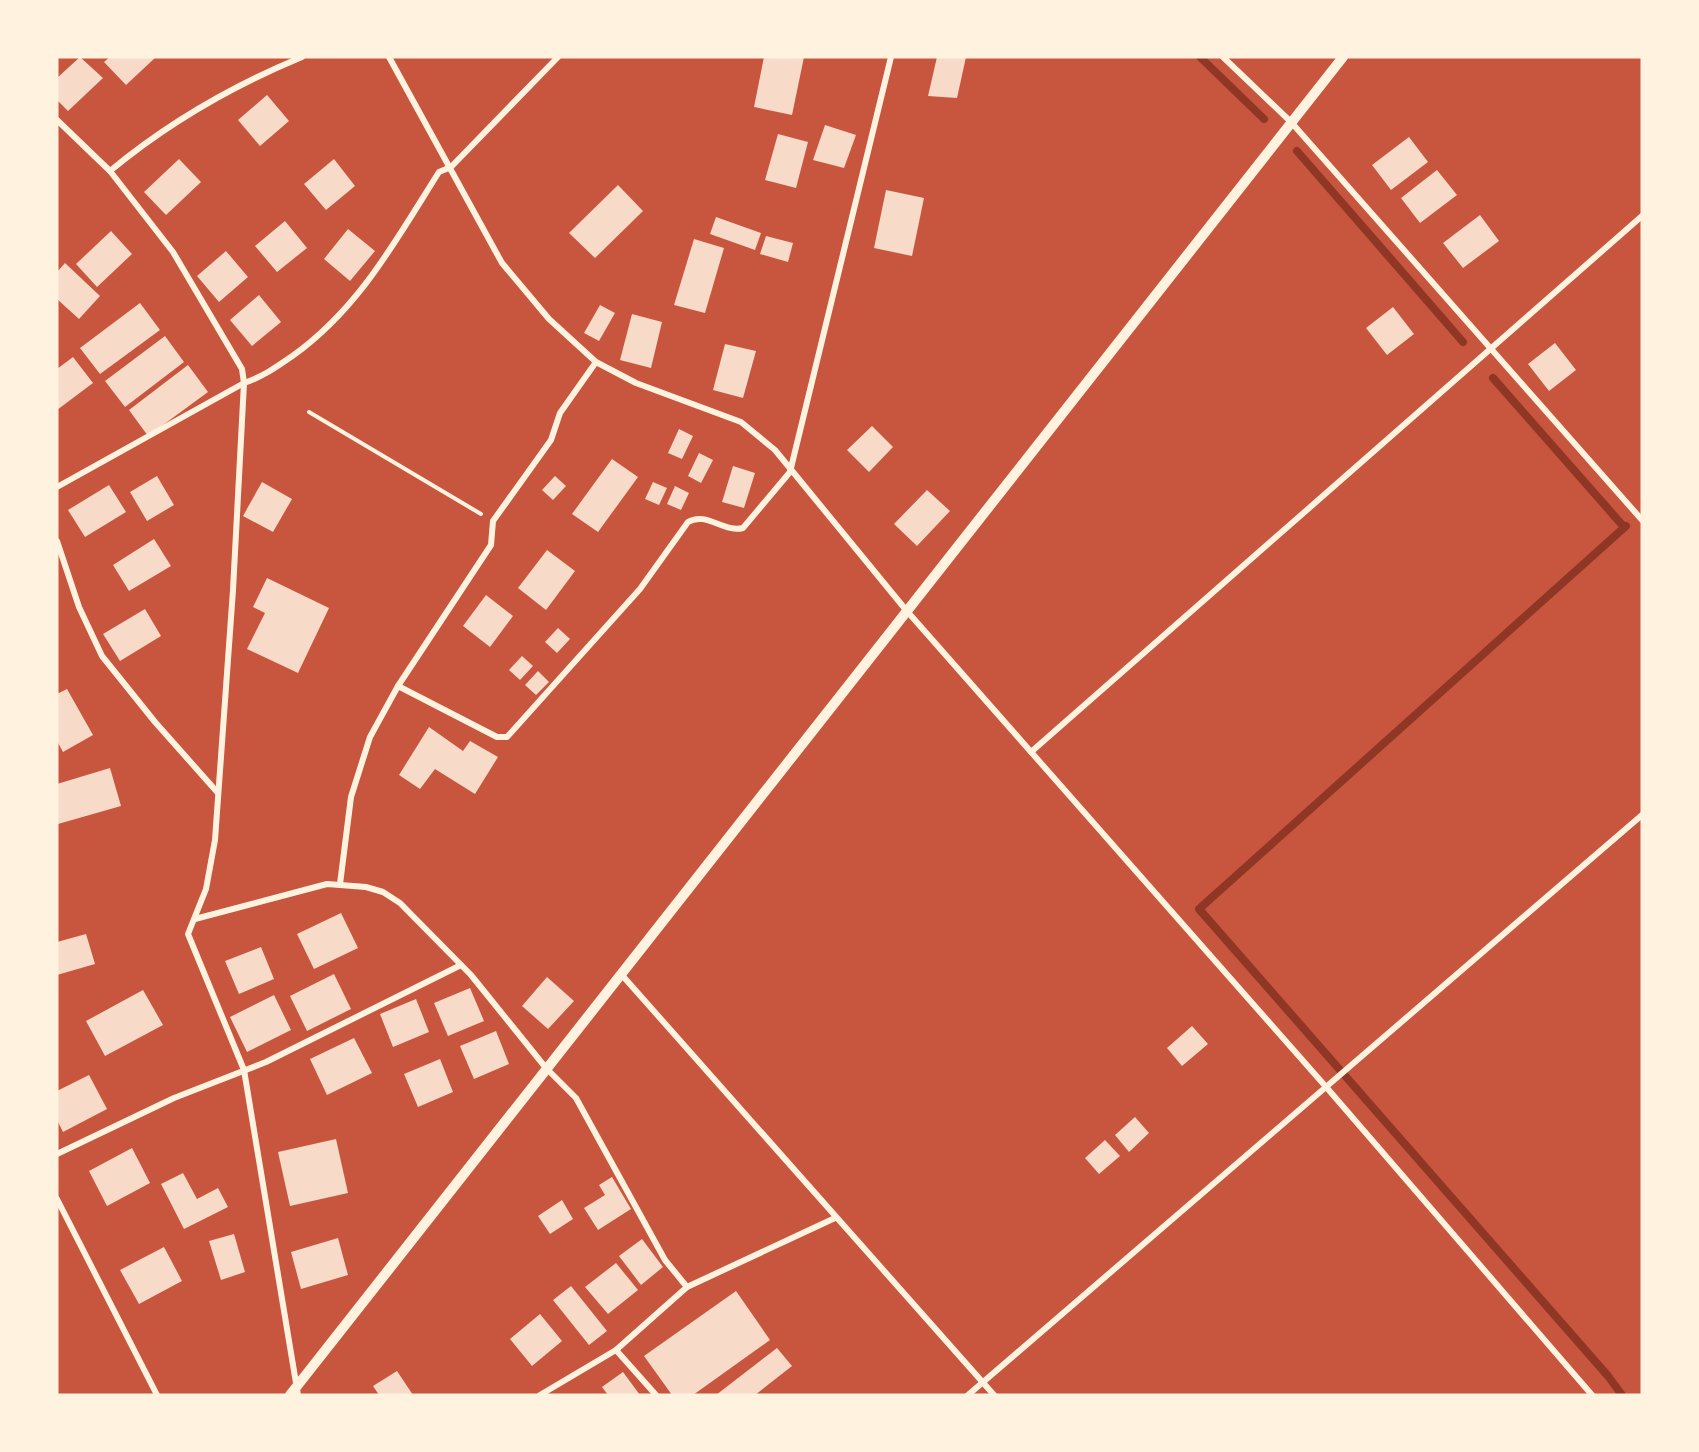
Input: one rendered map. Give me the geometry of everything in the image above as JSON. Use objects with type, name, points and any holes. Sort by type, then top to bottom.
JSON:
[{"type":"street","points":[[110,171],[151,137],[204,104],[302,57]]},
{"type":"street","points":[[389,57],[451,167],[463,195],[511,275],[549,319],[596,362],[636,383],[741,422],[774,450],[906,610],[1327,1088],[1592,1395]]},
{"type":"street","points":[[57,487],[244,383],[261,378],[322,334],[386,259],[439,172],[451,167],[558,57]]},
{"type":"street","points":[[398,686],[497,737],[507,737],[640,589],[688,522],[695,518],[735,530],[743,528],[790,472],[891,57]]},
{"type":"street","points":[[1222,57],[1291,122],[1642,520]]},
{"type":"street","points":[[295,1392],[546,1068],[1343,57]]},
{"type":"street","points":[[57,120],[110,171],[173,252],[242,369],[244,383],[214,840],[206,889],[188,934],[244,1071],[295,1392]]},
{"type":"street","points":[[1031,752],[1642,216]]},
{"type":"street","points":[[340,884],[351,797],[370,737],[398,686],[491,545],[493,521],[551,440],[560,413],[596,362]]},
{"type":"street","points":[[57,541],[79,607],[106,662],[218,793]]},
{"type":"street","points":[[968,1395],[1642,815]]},
{"type":"street","points":[[195,919],[327,884],[340,884],[383,892],[400,903],[461,965],[522,1036],[546,1068],[576,1098],[665,1260],[687,1287]]},
{"type":"street","points":[[57,1154],[174,1098],[277,1058],[461,965]]},
{"type":"street","points":[[621,974],[994,1395]]},
{"type":"street","points":[[57,1199],[157,1395]]},
{"type":"street","points":[[540,1395],[616,1350],[687,1287],[835,1218]]},
{"type":"street","points":[[616,1350],[656,1395]]},
{"type":"path","points":[[309,412],[493,521]]},
{"type":"building","points":[[80,57],[103,78],[68,111],[57,100],[57,78]]},
{"type":"building","points":[[110,57],[156,57],[126,85],[104,62]]},
{"type":"building","points":[[764,57],[804,57],[792,115],[754,107]]},
{"type":"building","points":[[937,57],[966,57],[957,98],[928,96]]},
{"type":"building","points":[[267,95],[289,121],[260,146],[238,120]]},
{"type":"building","points":[[825,125],[856,135],[844,168],[813,160]]},
{"type":"building","points":[[778,134],[808,142],[796,188],[765,180]]},
{"type":"building","points":[[1409,137],[1428,162],[1391,190],[1372,165]]},
{"type":"building","points":[[179,159],[201,182],[166,215],[144,192]]},
{"type":"building","points":[[334,159],[355,186],[326,210],[304,184]]},
{"type":"building","points":[[1437,170],[1457,195],[1420,223],[1401,198]]},
{"type":"building","points":[[618,185],[643,211],[595,258],[569,233]]},
{"type":"building","points":[[886,190],[924,198],[912,256],[874,248]]},
{"type":"building","points":[[1480,215],[1499,241],[1463,268],[1443,243]]},
{"type":"building","points":[[716,217],[761,233],[755,250],[710,234]]},
{"type":"building","points":[[285,221],[307,248],[277,272],[255,246]]},
{"type":"building","points":[[348,229],[375,251],[350,281],[324,259]]},
{"type":"building","points":[[111,231],[132,254],[97,287],[76,264]]},
{"type":"building","points":[[766,236],[793,243],[788,262],[760,254]]},
{"type":"building","points":[[694,239],[724,248],[705,313],[674,305]]},
{"type":"building","points":[[226,251],[248,277],[219,302],[197,276]]},
{"type":"building","points":[[65,263],[100,296],[79,319],[57,299],[57,272]]},
{"type":"building","points":[[259,295],[281,322],[252,346],[230,320]]},
{"type":"building","points":[[140,303],[160,330],[100,374],[80,348]]},
{"type":"building","points":[[600,305],[615,313],[599,341],[584,333]]},
{"type":"building","points":[[1393,307],[1414,334],[1387,355],[1366,328]]},
{"type":"building","points":[[632,314],[662,322],[651,368],[620,360]]},
{"type":"building","points":[[165,336],[184,362],[125,407],[105,381]]},
{"type":"building","points":[[1555,343],[1576,370],[1549,391],[1528,364]]},
{"type":"building","points":[[725,344],[756,351],[743,398],[713,390]]},
{"type":"building","points":[[73,357],[93,383],[57,410],[57,369]]},
{"type":"building","points":[[188,365],[208,392],[148,436],[129,410]]},
{"type":"building","points":[[872,426],[893,447],[869,472],[847,450]]},
{"type":"building","points":[[679,429],[693,436],[682,459],[668,453]]},
{"type":"building","points":[[699,453],[713,460],[701,483],[688,476]]},
{"type":"building","points":[[612,459],[638,477],[598,532],[572,514]]},
{"type":"building","points":[[733,466],[755,473],[744,508],[722,502]]},
{"type":"building","points":[[157,476],[174,505],[147,521],[130,492]]},
{"type":"building","points":[[555,476],[566,486],[553,500],[542,490]]},
{"type":"building","points":[[262,482],[292,499],[273,532],[243,516]]},
{"type":"building","points":[[653,482],[667,488],[659,505],[645,499]]},
{"type":"building","points":[[109,485],[126,512],[85,537],[68,510]]},
{"type":"building","points":[[675,486],[689,493],[681,510],[667,504]]},
{"type":"building","points":[[927,490],[950,511],[917,546],[894,524]]},
{"type":"building","points":[[154,539],[171,566],[129,591],[113,565]]},
{"type":"building","points":[[547,550],[575,571],[546,610],[518,588]]},
{"type":"building","points":[[267,578],[329,608],[298,673],[247,649],[265,613],[253,607]]},
{"type":"building","points":[[486,595],[513,616],[490,647],[463,626]]},
{"type":"building","points":[[145,609],[161,636],[120,661],[103,634]]},
{"type":"building","points":[[558,628],[570,639],[557,653],[545,642]]},
{"type":"building","points":[[522,656],[533,666],[520,680],[509,670]]},
{"type":"building","points":[[538,671],[549,682],[536,695],[525,685]]},
{"type":"building","points":[[67,689],[93,735],[63,752],[57,741],[57,694]]},
{"type":"building","points":[[429,727],[463,751],[470,741],[498,757],[475,794],[435,769],[420,789],[399,775]]},
{"type":"building","points":[[110,768],[121,806],[58,824],[57,784]]},
{"type":"building","points":[[341,913],[358,948],[314,969],[297,934]]},
{"type":"building","points":[[86,934],[95,964],[57,975],[57,942]]},
{"type":"building","points":[[261,947],[274,979],[239,994],[225,961]]},
{"type":"building","points":[[334,974],[351,1009],[307,1031],[290,996]]},
{"type":"building","points":[[547,977],[574,1001],[548,1029],[522,1006]]},
{"type":"building","points":[[470,988],[484,1021],[448,1036],[434,1003]]},
{"type":"building","points":[[143,990],[163,1025],[105,1056],[86,1021]]},
{"type":"building","points":[[274,995],[291,1030],[247,1052],[230,1017]]},
{"type":"building","points":[[416,999],[429,1032],[393,1047],[380,1014]]},
{"type":"building","points":[[1192,1026],[1208,1044],[1182,1066],[1167,1048]]},
{"type":"building","points":[[496,1031],[509,1064],[474,1079],[460,1046]]},
{"type":"building","points":[[354,1038],[372,1073],[327,1095],[310,1059]]},
{"type":"building","points":[[440,1059],[453,1092],[418,1107],[404,1074]]},
{"type":"building","points":[[89,1075],[107,1109],[63,1132],[57,1120],[57,1091]]},
{"type":"building","points":[[1135,1117],[1149,1133],[1129,1152],[1115,1135]]},
{"type":"building","points":[[336,1139],[348,1193],[290,1206],[278,1152]]},
{"type":"building","points":[[1105,1140],[1120,1156],[1099,1174],[1085,1158]]},
{"type":"building","points":[[132,1148],[150,1183],[107,1206],[89,1171]]},
{"type":"building","points":[[183,1173],[197,1199],[218,1188],[228,1207],[184,1229],[161,1184]]},
{"type":"building","points":[[612,1177],[631,1209],[598,1230],[584,1208],[605,1195],[599,1185]]},
{"type":"building","points":[[562,1200],[573,1219],[550,1234],[538,1216]]},
{"type":"building","points":[[234,1234],[245,1272],[221,1280],[209,1241]]},
{"type":"building","points":[[338,1238],[348,1275],[301,1289],[291,1252]]},
{"type":"building","points":[[642,1239],[663,1267],[641,1285],[619,1256]]},
{"type":"building","points":[[164,1247],[182,1281],[139,1304],[120,1270]]},
{"type":"building","points":[[616,1263],[638,1290],[608,1314],[585,1287]]},
{"type":"building","points":[[571,1286],[607,1331],[589,1345],[553,1300]]},
{"type":"building","points":[[736,1291],[770,1340],[693,1395],[672,1395],[644,1356]]},
{"type":"building","points":[[540,1314],[562,1341],[532,1366],[510,1339]]},
{"type":"building","points":[[777,1348],[792,1366],[755,1395],[716,1395]]},
{"type":"building","points":[[397,1371],[413,1395],[379,1395],[373,1386]]},
{"type":"building","points":[[623,1372],[640,1395],[608,1395],[602,1387]]},
{"type":"waterway","points":[[1200,57],[1264,119]]},
{"type":"waterway","points":[[1297,151],[1463,342]]},
{"type":"waterway","points":[[1493,378],[1624,527]]},
{"type":"waterway","points":[[1622,1395],[1608,1376],[1199,909],[1626,526]]}]
